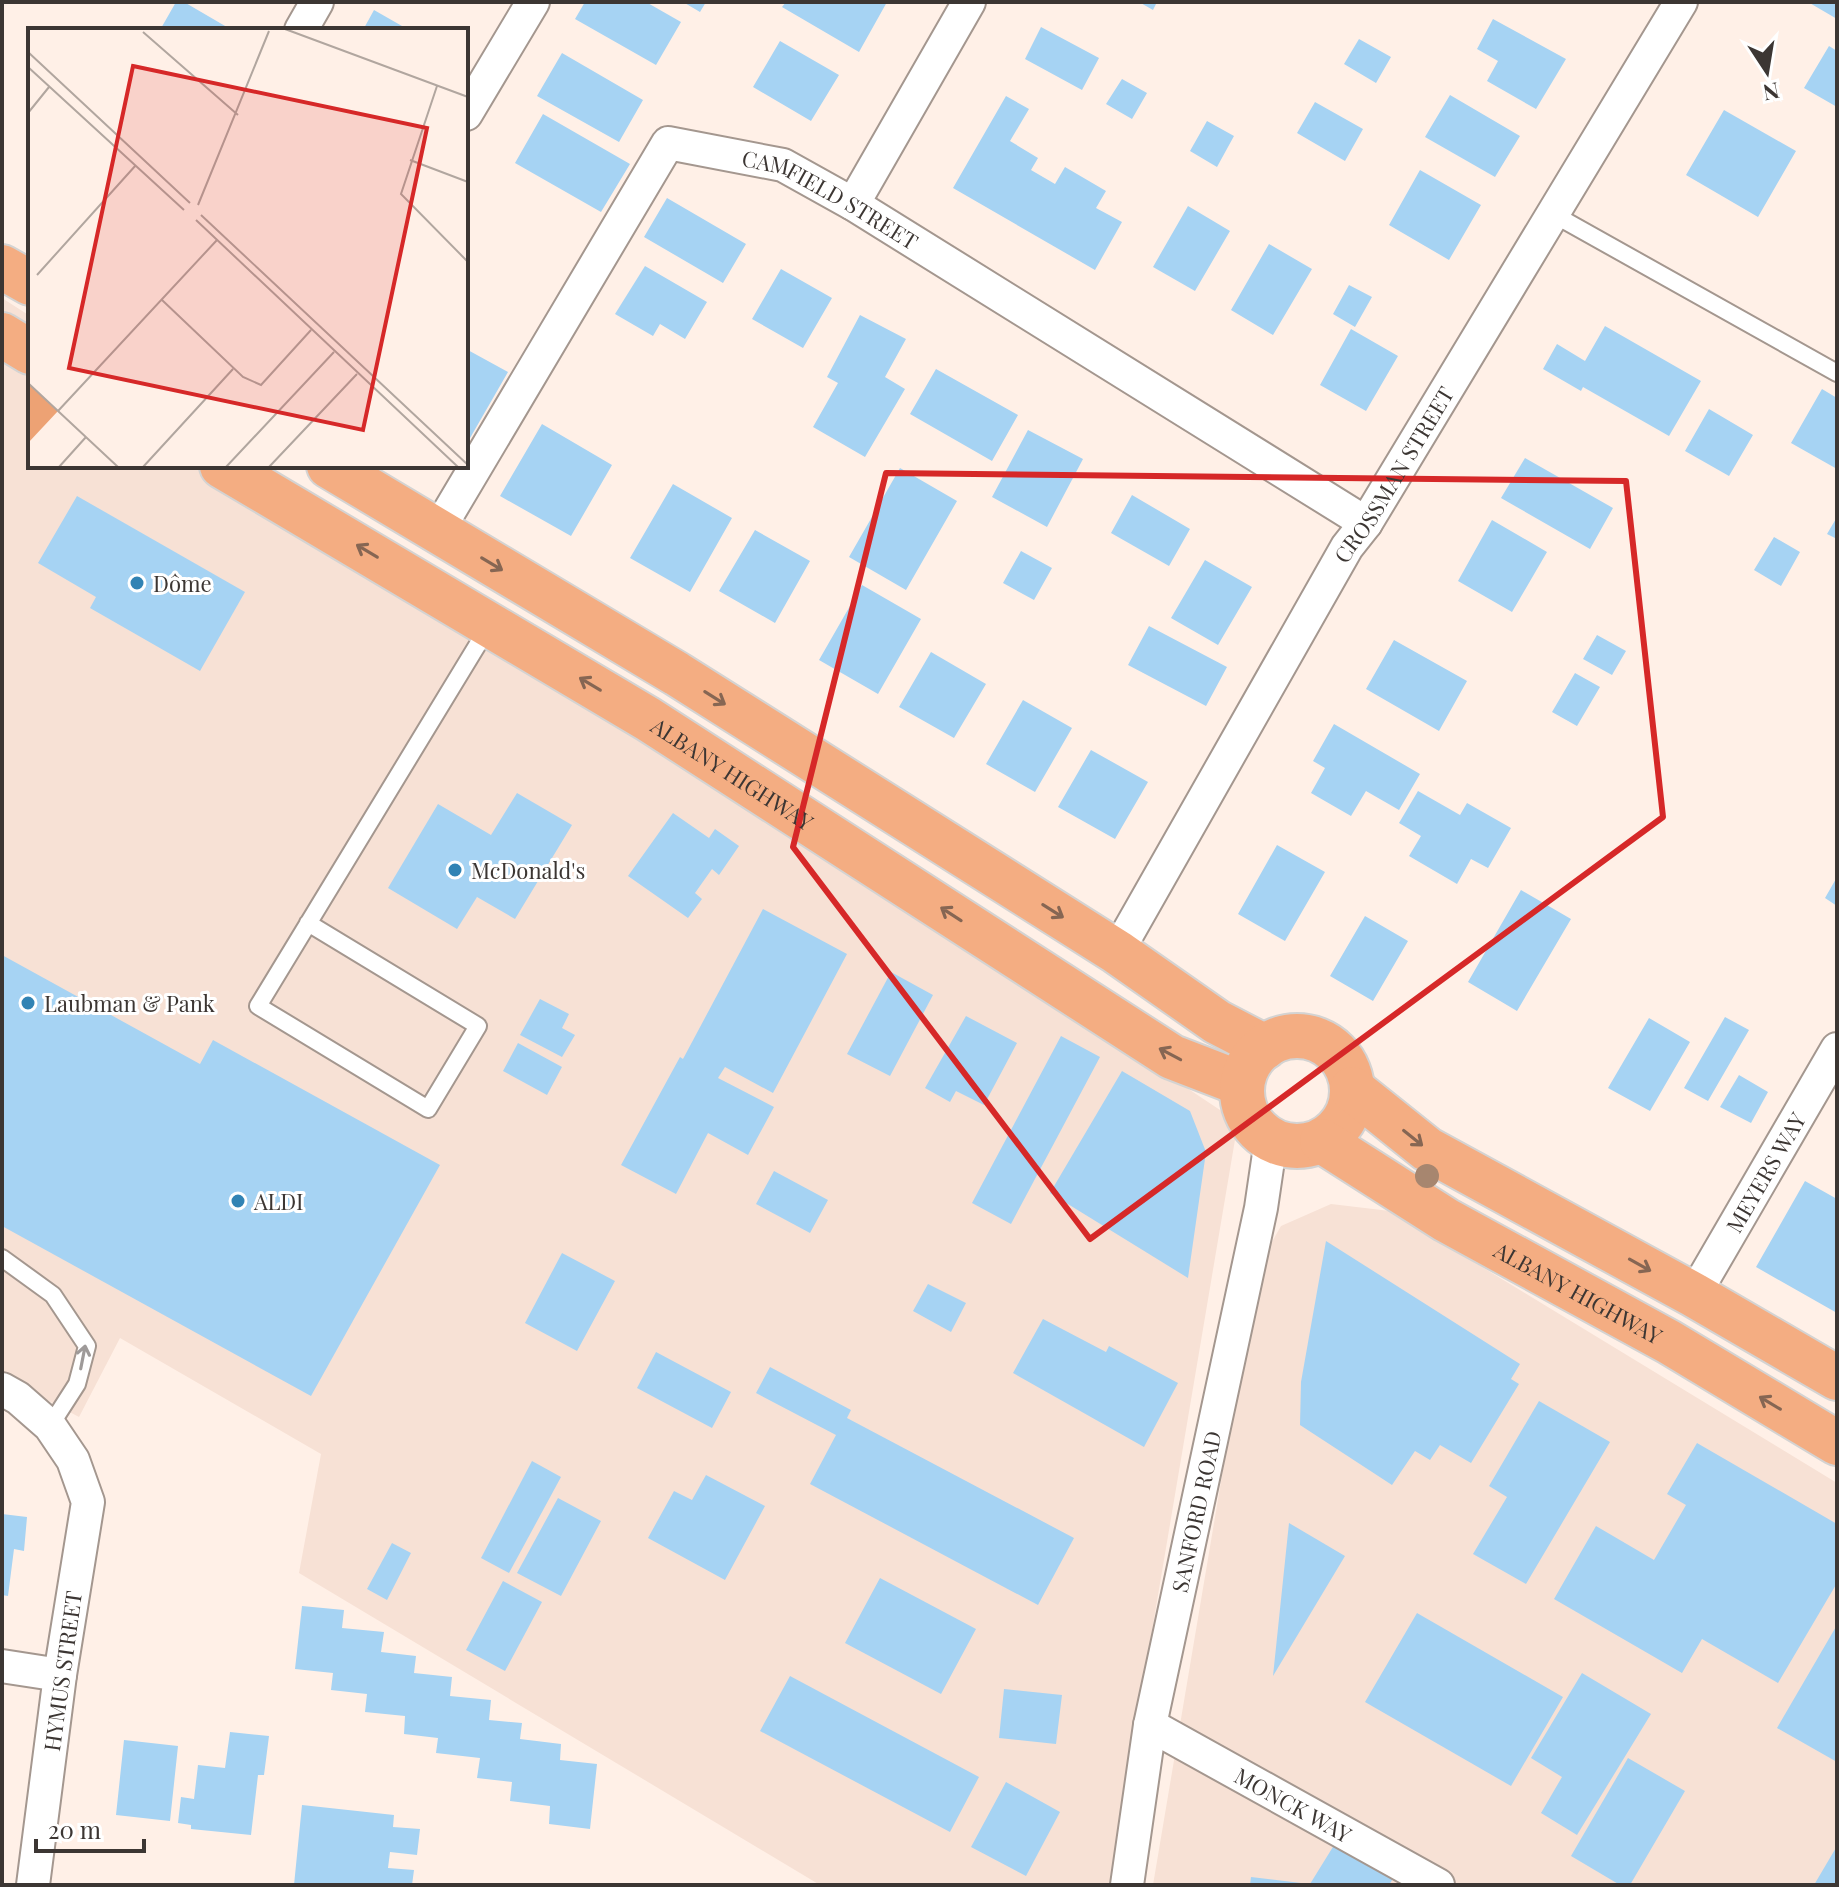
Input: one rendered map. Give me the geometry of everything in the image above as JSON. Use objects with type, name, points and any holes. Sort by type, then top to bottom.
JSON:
[{"type":"highway","points":[[2,267],[28,282]]},
{"type":"highway","points":[[2,335],[28,351]]},
{"type":"highway","name":"ALBANY HIGHWAY","points":[[225,468],[648,719],[1172,1057],[1242,1084]]},
{"type":"highway","points":[[332,468],[677,674],[1117,952],[1217,1022],[1265,1047]]},
{"type":"highway","points":[[648,719],[677,674]]},
{"type":"highway","points":[[1303,1036],[1321,1042],[1343,1061],[1352,1089],[1345,1119],[1322,1141],[1296,1147],[1271,1140],[1259,1132],[1244,1106],[1242,1084],[1249,1063],[1265,1047],[1273,1041],[1303,1036]]},
{"type":"highway","points":[[1352,1089],[1427,1149],[1694,1295],[1837,1378]]},
{"type":"highway","name":"ALBANY HIGHWAY","points":[[1322,1141],[1446,1220],[1669,1342],[1837,1443]]},
{"type":"highway","points":[[1669,1342],[1694,1295]]},
{"type":"street","points":[[302,28],[317,2]]},
{"type":"street","points":[[468,111],[533,2]]},
{"type":"street","points":[[853,204],[969,2]]},
{"type":"street","name":"CROSSMAN STREET","points":[[1117,952],[1347,547],[1366,523],[1681,2]]},
{"type":"street","name":"CAMFIELD STREET","points":[[437,532],[668,143],[783,165],[853,204],[1366,523]]},
{"type":"street","name":"MEYERS WAY","points":[[1694,1295],[1837,1049]]},
{"type":"street","name":"SANFORD ROAD","points":[[1127,1885],[1150,1725],[1261,1208],[1271,1140]]},
{"type":"street","name":"HYMUS STREET","points":[[2,1389],[18,1398],[50,1426],[73,1460],[88,1502],[60,1675],[33,1885]]},
{"type":"street","points":[[2,1666],[60,1675]]},
{"type":"street","name":"MONCK WAY","points":[[1150,1725],[1438,1885]]},
{"type":"lane","points":[[1553,214],[1837,373]]},
{"type":"lane","points":[[308,923],[478,1026],[428,1109],[258,1006],[308,923],[490,625]]},
{"type":"lane","points":[[2,1258],[53,1295],[87,1346],[77,1384],[50,1426]]},
{"type":"highlighted area","points":[[886,473],[1626,481],[1663,817],[1090,1239],[793,847]]},
{"type":"shaded area","points":[[2,298],[28,315],[28,468],[257,468],[1238,1122],[1109,1885],[820,1885],[299,1573],[321,1454],[120,1338],[79,1417],[2,1376]]},
{"type":"shaded area","points":[[1331,1204],[1390,1211],[1837,1483],[1837,1885],[1153,1885],[1257,1268],[1281,1226]]},
{"type":"building","points":[[176,2],[184,2],[229,28],[161,28]]},
{"type":"building","points":[[585,2],[646,2],[681,22],[656,65],[575,19]]},
{"type":"building","points":[[683,2],[706,2],[700,12]]},
{"type":"building","points":[[786,2],[887,2],[859,52],[782,7]]},
{"type":"building","points":[[1139,2],[1157,2],[1153,10]]},
{"type":"building","points":[[1808,2],[1837,2],[1837,19]]},
{"type":"building","points":[[374,10],[406,28],[364,28]]},
{"type":"building","points":[[1493,19],[1566,59],[1536,109],[1487,81],[1498,61],[1477,49]]},
{"type":"building","points":[[1041,27],[1099,58],[1082,90],[1025,59]]},
{"type":"building","points":[[1359,39],[1391,57],[1376,83],[1344,64]]},
{"type":"building","points":[[780,41],[839,75],[811,121],[753,87]]},
{"type":"building","points":[[1829,46],[1837,51],[1837,107],[1804,88]]},
{"type":"building","points":[[562,53],[643,100],[619,142],[537,96]]},
{"type":"building","points":[[1122,79],[1147,93],[1132,119],[1106,104]]},
{"type":"building","points":[[1450,95],[1520,136],[1495,177],[1425,137]]},
{"type":"building","points":[[1006,96],[1029,109],[1010,141],[1038,158],[1031,170],[1055,184],[1065,167],[1106,191],[1096,208],[1122,222],[1095,270],[953,188]]},
{"type":"building","points":[[1315,102],[1363,129],[1345,161],[1297,133]]},
{"type":"building","points":[[1724,110],[1796,151],[1758,217],[1686,175]]},
{"type":"building","points":[[543,114],[630,164],[601,212],[515,163]]},
{"type":"building","points":[[1207,121],[1234,136],[1217,167],[1190,151]]},
{"type":"building","points":[[1420,170],[1481,205],[1449,260],[1389,225]]},
{"type":"building","points":[[667,198],[746,244],[723,283],[644,237]]},
{"type":"building","points":[[1188,206],[1230,231],[1195,291],[1153,267]]},
{"type":"building","points":[[1269,244],[1312,269],[1273,335],[1231,310]]},
{"type":"building","points":[[645,266],[707,302],[685,339],[660,324],[653,336],[615,314]]},
{"type":"building","points":[[781,269],[832,298],[803,348],[752,319]]},
{"type":"building","points":[[1349,285],[1372,297],[1355,327],[1333,314]]},
{"type":"building","points":[[860,315],[906,339],[885,377],[905,389],[865,457],[813,427],[838,383],[827,377]]},
{"type":"building","points":[[1605,326],[1701,381],[1669,436],[1583,387],[1581,391],[1543,369],[1557,344],[1585,361]]},
{"type":"building","points":[[1351,329],[1398,356],[1366,411],[1320,385]]},
{"type":"building","points":[[468,350],[508,372],[468,442]]},
{"type":"building","points":[[936,369],[1018,415],[992,461],[910,414]]},
{"type":"building","points":[[1822,389],[1837,398],[1837,469],[1791,443]]},
{"type":"building","points":[[1709,409],[1753,435],[1729,476],[1685,451]]},
{"type":"building","points":[[542,424],[612,465],[571,536],[500,496]]},
{"type":"building","points":[[1028,430],[1083,459],[1047,527],[992,497]]},
{"type":"building","points":[[1525,458],[1613,508],[1590,549],[1501,498]]},
{"type":"building","points":[[900,468],[957,501],[906,590],[849,557]]},
{"type":"building","points":[[673,484],[732,518],[690,592],[630,558]]},
{"type":"building","points":[[1132,495],[1190,529],[1169,566],[1111,533]]},
{"type":"building","points":[[77,496],[245,592],[200,671],[90,608],[96,597],[38,563]]},
{"type":"building","points":[[1837,517],[1837,539],[1827,534]]},
{"type":"building","points":[[1492,520],[1547,552],[1512,612],[1458,581]]},
{"type":"building","points":[[755,530],[810,561],[775,623],[719,591]]},
{"type":"building","points":[[1774,537],[1800,552],[1781,586],[1754,570]]},
{"type":"building","points":[[1021,551],[1052,568],[1034,600],[1003,583]]},
{"type":"building","points":[[1205,560],[1252,587],[1218,645],[1171,618]]},
{"type":"building","points":[[862,585],[921,619],[878,694],[819,660]]},
{"type":"building","points":[[1149,626],[1227,667],[1206,706],[1128,665]]},
{"type":"building","points":[[1597,635],[1626,651],[1612,675],[1583,659]]},
{"type":"building","points":[[1394,640],[1467,681],[1439,731],[1366,689]]},
{"type":"building","points":[[931,652],[986,684],[954,738],[899,707]]},
{"type":"building","points":[[1575,673],[1600,687],[1577,726],[1552,712]]},
{"type":"building","points":[[1023,700],[1072,728],[1035,792],[986,764]]},
{"type":"building","points":[[1334,724],[1420,774],[1399,810],[1366,791],[1351,816],[1311,793],[1325,768],[1313,761]]},
{"type":"building","points":[[1091,750],[1148,782],[1115,839],[1058,807]]},
{"type":"building","points":[[1418,791],[1460,815],[1467,803],[1511,828],[1488,868],[1471,859],[1457,884],[1409,856],[1421,836],[1399,823]]},
{"type":"building","points":[[517,793],[572,825],[515,919],[477,897],[457,929],[388,888],[438,804],[491,835]]},
{"type":"building","points":[[673,813],[709,838],[715,829],[739,846],[719,875],[712,869],[695,893],[702,899],[688,918],[628,876]]},
{"type":"building","points":[[1277,845],[1325,872],[1285,941],[1238,914]]},
{"type":"building","points":[[1837,877],[1837,906],[1825,898]]},
{"type":"building","points":[[1521,890],[1571,919],[1517,1011],[1468,982]]},
{"type":"building","points":[[763,909],[847,954],[773,1093],[725,1067],[718,1078],[774,1107],[748,1155],[708,1133],[676,1194],[621,1165],[680,1057],[683,1059]]},
{"type":"building","points":[[1365,916],[1408,941],[1373,1001],[1330,976]]},
{"type":"building","points":[[2,955],[200,1064],[213,1040],[440,1165],[311,1396],[2,1226]]},
{"type":"building","points":[[891,972],[933,995],[890,1076],[847,1054]]},
{"type":"building","points":[[540,999],[569,1014],[562,1028],[575,1035],[562,1057],[520,1035]]},
{"type":"building","points":[[966,1016],[1017,1043],[984,1105],[956,1091],[950,1102],[925,1088]]},
{"type":"building","points":[[1725,1017],[1749,1030],[1708,1101],[1684,1088]]},
{"type":"building","points":[[1649,1018],[1690,1042],[1650,1111],[1608,1088]]},
{"type":"building","points":[[1061,1036],[1100,1057],[1011,1224],[972,1203]]},
{"type":"building","points":[[518,1043],[562,1067],[547,1095],[503,1071]]},
{"type":"building","points":[[1122,1071],[1190,1111],[1206,1152],[1188,1278],[1050,1193]]},
{"type":"building","points":[[1739,1075],[1768,1092],[1751,1123],[1720,1107]]},
{"type":"building","points":[[774,1171],[828,1200],[810,1233],[756,1204]]},
{"type":"building","points":[[1805,1181],[1837,1199],[1837,1313],[1756,1267]]},
{"type":"building","points":[[1326,1241],[1520,1364],[1511,1379],[1519,1384],[1471,1463],[1440,1445],[1430,1460],[1415,1451],[1392,1485],[1300,1425],[1301,1382]]},
{"type":"building","points":[[562,1253],[615,1281],[577,1351],[525,1323]]},
{"type":"building","points":[[928,1284],[966,1303],[951,1332],[913,1311]]},
{"type":"building","points":[[1043,1319],[1106,1352],[1109,1346],[1178,1383],[1144,1447],[1013,1373]]},
{"type":"building","points":[[656,1352],[731,1392],[712,1428],[637,1388]]},
{"type":"building","points":[[770,1367],[851,1410],[847,1418],[1074,1538],[1038,1605],[810,1484],[836,1435],[756,1393]]},
{"type":"building","points":[[1539,1401],[1610,1442],[1526,1584],[1473,1554],[1507,1497],[1489,1486]]},
{"type":"building","points":[[1697,1443],[1837,1524],[1837,1583],[1778,1683],[1702,1639],[1682,1673],[1554,1599],[1596,1526],[1654,1560],[1686,1505],[1667,1494]]},
{"type":"building","points":[[532,1461],[561,1477],[509,1573],[481,1558]]},
{"type":"building","points":[[706,1475],[765,1506],[725,1580],[648,1538],[674,1491],[692,1500]]},
{"type":"building","points":[[558,1498],[601,1521],[561,1596],[517,1573]]},
{"type":"building","points":[[2,1514],[27,1517],[24,1551],[14,1549],[8,1596],[2,1595]]},
{"type":"building","points":[[1289,1523],[1345,1556],[1273,1676]]},
{"type":"building","points":[[392,1543],[411,1553],[387,1600],[367,1589]]},
{"type":"building","points":[[880,1578],[976,1629],[941,1694],[845,1643]]},
{"type":"building","points":[[503,1581],[542,1602],[505,1671],[466,1650]]},
{"type":"building","points":[[302,1606],[344,1610],[342,1628],[384,1632],[381,1652],[416,1656],[414,1673],[452,1677],[450,1696],[491,1700],[489,1720],[522,1723],[520,1739],[561,1744],[560,1760],[597,1764],[590,1829],[549,1824],[550,1806],[510,1801],[512,1782],[477,1778],[480,1758],[436,1753],[438,1738],[404,1734],[405,1716],[365,1712],[367,1694],[331,1690],[333,1673],[295,1669]]},
{"type":"building","points":[[1417,1613],[1563,1697],[1511,1786],[1365,1702]]},
{"type":"building","points":[[1837,1625],[1837,1762],[1777,1728]]},
{"type":"building","points":[[1582,1673],[1651,1714],[1577,1835],[1541,1813],[1562,1777],[1531,1758]]},
{"type":"building","points":[[790,1676],[979,1777],[950,1832],[760,1731]]},
{"type":"building","points":[[1004,1689],[1062,1695],[1056,1744],[999,1738]]},
{"type":"building","points":[[230,1732],[269,1736],[264,1775],[258,1775],[251,1835],[191,1829],[191,1825],[178,1823],[181,1797],[194,1799],[198,1765],[225,1768]]},
{"type":"building","points":[[124,1740],[178,1746],[170,1821],[116,1815]]},
{"type":"building","points":[[1628,1758],[1685,1791],[1630,1885],[1620,1885],[1571,1856]]},
{"type":"building","points":[[1006,1782],[1060,1812],[1026,1876],[971,1847]]},
{"type":"building","points":[[302,1805],[394,1815],[393,1827],[420,1829],[417,1855],[390,1852],[388,1868],[414,1870],[412,1885],[294,1885]]},
{"type":"building","points":[[1336,1842],[1394,1877],[1389,1885],[1310,1884]]},
{"type":"building","points":[[1837,1846],[1837,1885],[1814,1885]]},
{"type":"building","points":[[1251,1877],[1301,1883],[1301,1885],[1250,1885]]},
{"type":"place","name":"Dôme","points":[[137,583]]},
{"type":"place","name":"McDonald's","points":[[455,870]]},
{"type":"place","name":"Laubman & Pank","points":[[28,1003]]},
{"type":"place","name":"ALDI","points":[[238,1201]]}]
